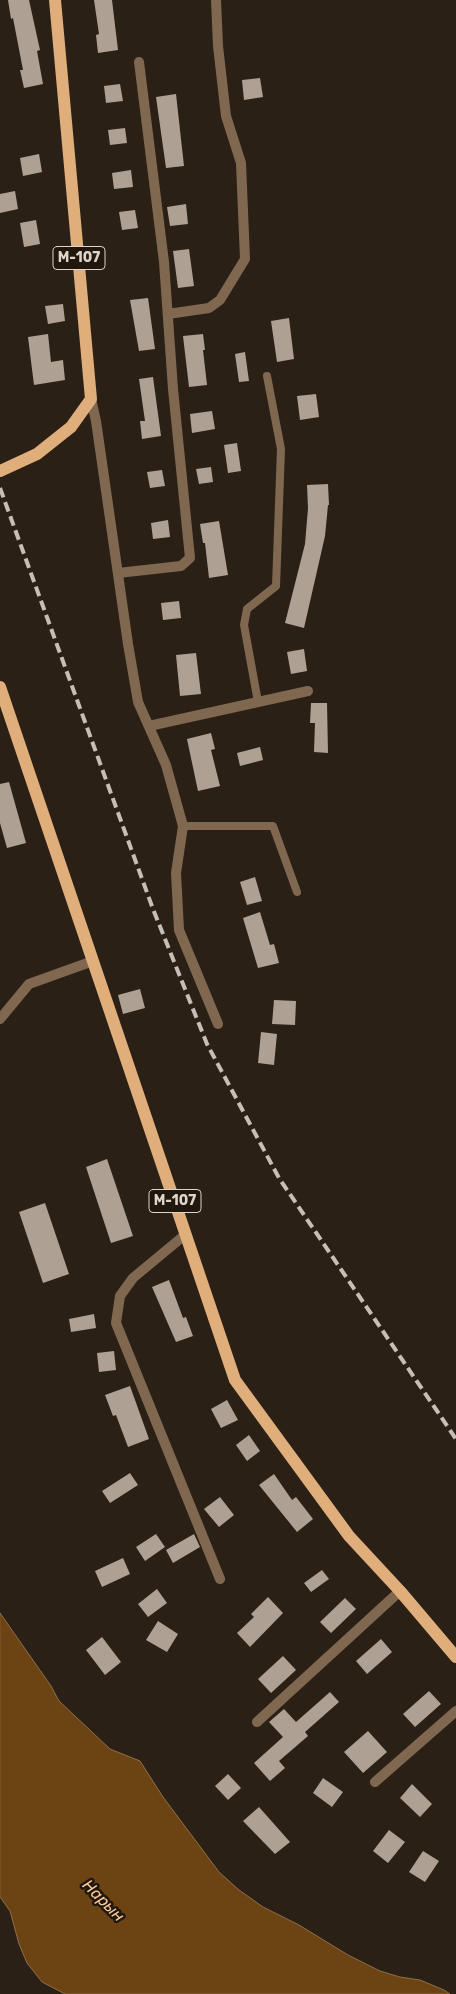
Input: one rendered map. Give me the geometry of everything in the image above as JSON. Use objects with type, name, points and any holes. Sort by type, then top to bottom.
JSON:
[{"type":"main road","name":"М-107","points":[[55,0],[91,399]]},
{"type":"main road","points":[[0,471],[37,454],[71,426],[91,399]]},
{"type":"main road","name":"М-107","points":[[0,687],[235,1380],[349,1536],[400,1591],[456,1657]]},
{"type":"street","points":[[168,314],[209,308],[220,300],[245,258],[241,163],[226,116],[218,46],[216,0]]},
{"type":"street","points":[[118,573],[181,566],[190,558],[164,262],[140,62]]},
{"type":"street","points":[[91,399],[138,702],[166,765],[183,826],[176,873],[179,930],[218,1024]]},
{"type":"street","points":[[149,726],[308,691]]},
{"type":"street","points":[[0,1019],[29,984],[93,961]]},
{"type":"street","points":[[186,1234],[133,1278],[120,1296],[116,1323],[220,1579]]},
{"type":"street","points":[[257,1722],[400,1591]]},
{"type":"street","points":[[376,1782],[456,1711]]},
{"type":"lane","points":[[258,702],[244,625],[247,609],[276,586],[281,449],[267,376]]},
{"type":"lane","points":[[183,826],[273,826],[297,892]]},
{"type":"water","name":"Нарын","points":[[0,1613],[51,1686],[59,1701],[110,1749],[140,1761],[163,1797],[219,1872],[239,1890],[263,1907],[380,1971],[420,1980],[450,1994],[65,1994],[42,1982],[27,1963],[19,1944],[10,1911],[0,1897]]},
{"type":"building","points":[[8,0],[29,0],[40,50],[37,51],[43,84],[24,88],[20,70],[23,70]]},
{"type":"building","points":[[94,0],[112,0],[118,50],[98,53],[96,35],[99,34]]},
{"type":"building","points":[[260,78],[263,97],[244,100],[242,80]]},
{"type":"building","points":[[120,84],[123,101],[106,103],[104,86]]},
{"type":"building","points":[[176,94],[184,166],[166,168],[156,97]]},
{"type":"building","points":[[125,128],[127,143],[110,145],[108,130]]},
{"type":"building","points":[[39,154],[42,172],[23,176],[20,158]]},
{"type":"building","points":[[131,170],[133,187],[114,189],[112,173]]},
{"type":"building","points":[[15,191],[18,209],[0,213],[0,194]]},
{"type":"building","points":[[186,204],[188,224],[170,226],[167,207]]},
{"type":"building","points":[[135,210],[138,228],[122,230],[119,212]]},
{"type":"building","points":[[36,220],[40,244],[24,247],[20,223]]},
{"type":"building","points":[[189,249],[194,286],[178,288],[173,251]]},
{"type":"building","points":[[148,298],[155,349],[139,351],[130,300]]},
{"type":"building","points":[[63,304],[65,321],[48,324],[45,306]]},
{"type":"building","points":[[289,318],[294,359],[277,362],[271,321]]},
{"type":"building","points":[[48,334],[51,362],[63,360],[65,380],[34,385],[28,337]]},
{"type":"building","points":[[203,334],[207,385],[189,387],[183,336]]},
{"type":"building","points":[[245,352],[249,381],[239,382],[235,354]]},
{"type":"building","points":[[153,377],[161,436],[142,439],[140,421],[145,421],[139,379]]},
{"type":"building","points":[[316,394],[319,417],[300,420],[297,396]]},
{"type":"building","points":[[212,411],[215,429],[192,433],[190,414]]},
{"type":"building","points":[[237,443],[241,471],[228,473],[224,445]]},
{"type":"building","points":[[211,467],[213,482],[199,484],[196,469]]},
{"type":"building","points":[[162,470],[165,486],[150,488],[147,472]]},
{"type":"building","points":[[328,484],[329,505],[325,536],[304,628],[285,623],[305,544],[308,508],[307,485]]},
{"type":"building","points":[[168,520],[170,537],[153,539],[151,523]]},
{"type":"building","points":[[219,521],[228,575],[209,578],[205,543],[203,543],[200,524]]},
{"type":"building","points":[[179,601],[181,618],[163,620],[161,603]]},
{"type":"building","points":[[304,649],[307,671],[291,674],[287,652]]},
{"type":"building","points":[[196,653],[201,694],[180,696],[176,655]]},
{"type":"building","points":[[311,703],[327,703],[328,753],[314,752],[315,723],[310,723]]},
{"type":"building","points":[[211,733],[215,749],[211,750],[220,786],[198,791],[187,739]]},
{"type":"building","points":[[260,747],[263,760],[240,766],[237,753]]},
{"type":"building","points":[[9,782],[26,843],[7,848],[0,823],[0,784]]},
{"type":"building","points":[[255,877],[262,901],[247,905],[240,882]]},
{"type":"building","points":[[260,912],[270,945],[274,944],[279,963],[258,968],[243,918]]},
{"type":"building","points":[[140,989],[145,1008],[123,1014],[118,995]]},
{"type":"building","points":[[274,1000],[296,1001],[295,1025],[272,1024]]},
{"type":"building","points":[[261,1032],[277,1034],[274,1065],[258,1063]]},
{"type":"building","points":[[107,1159],[133,1236],[111,1243],[86,1167]]},
{"type":"building","points":[[45,1203],[69,1274],[43,1283],[19,1212]]},
{"type":"building","points":[[169,1280],[183,1318],[186,1317],[193,1336],[176,1342],[152,1287]]},
{"type":"building","points":[[94,1314],[96,1328],[71,1332],[69,1319]]},
{"type":"building","points":[[114,1351],[116,1370],[99,1372],[97,1353]]},
{"type":"building","points":[[130,1386],[149,1439],[128,1447],[116,1415],[113,1416],[105,1395]]},
{"type":"building","points":[[227,1400],[238,1420],[221,1428],[211,1409]]},
{"type":"building","points":[[249,1435],[260,1451],[247,1461],[236,1445]]},
{"type":"building","points":[[130,1473],[138,1485],[110,1503],[102,1491]]},
{"type":"building","points":[[274,1474],[292,1500],[296,1497],[313,1519],[297,1532],[259,1485]]},
{"type":"building","points":[[220,1497],[234,1515],[219,1527],[204,1509]]},
{"type":"building","points":[[156,1534],[165,1547],[145,1561],[136,1547]]},
{"type":"building","points":[[194,1534],[200,1547],[173,1563],[166,1550]]},
{"type":"building","points":[[123,1558],[130,1574],[102,1587],[95,1571]]},
{"type":"building","points":[[322,1570],[329,1579],[311,1592],[304,1583]]},
{"type":"building","points":[[157,1589],[167,1603],[148,1617],[138,1604]]},
{"type":"building","points":[[268,1597],[283,1613],[250,1647],[237,1633],[254,1617],[251,1614]]},
{"type":"building","points":[[345,1598],[356,1609],[331,1633],[320,1622]]},
{"type":"building","points":[[158,1621],[178,1634],[167,1652],[146,1640]]},
{"type":"building","points":[[102,1637],[121,1662],[105,1675],[86,1650]]},
{"type":"building","points":[[381,1639],[392,1652],[367,1674],[356,1661]]},
{"type":"building","points":[[283,1656],[296,1670],[271,1693],[258,1679]]},
{"type":"building","points":[[429,1691],[441,1704],[415,1727],[403,1714]]},
{"type":"building","points":[[330,1692],[339,1702],[305,1732],[308,1736],[279,1761],[285,1768],[270,1781],[254,1763],[283,1737],[269,1722],[284,1709],[296,1722]]},
{"type":"building","points":[[368,1731],[387,1752],[363,1773],[344,1752]]},
{"type":"building","points":[[228,1774],[241,1788],[228,1800],[215,1786]]},
{"type":"building","points":[[323,1778],[343,1792],[332,1807],[313,1793]]},
{"type":"building","points":[[412,1784],[432,1804],[420,1817],[400,1798]]},
{"type":"building","points":[[259,1807],[290,1842],[275,1854],[243,1821]]},
{"type":"building","points":[[389,1830],[405,1842],[388,1863],[373,1851]]},
{"type":"building","points":[[423,1851],[439,1861],[425,1882],[409,1872]]},
{"type":"railway","points":[[0,488],[153,909],[207,1044],[279,1178],[456,1439]]}]
